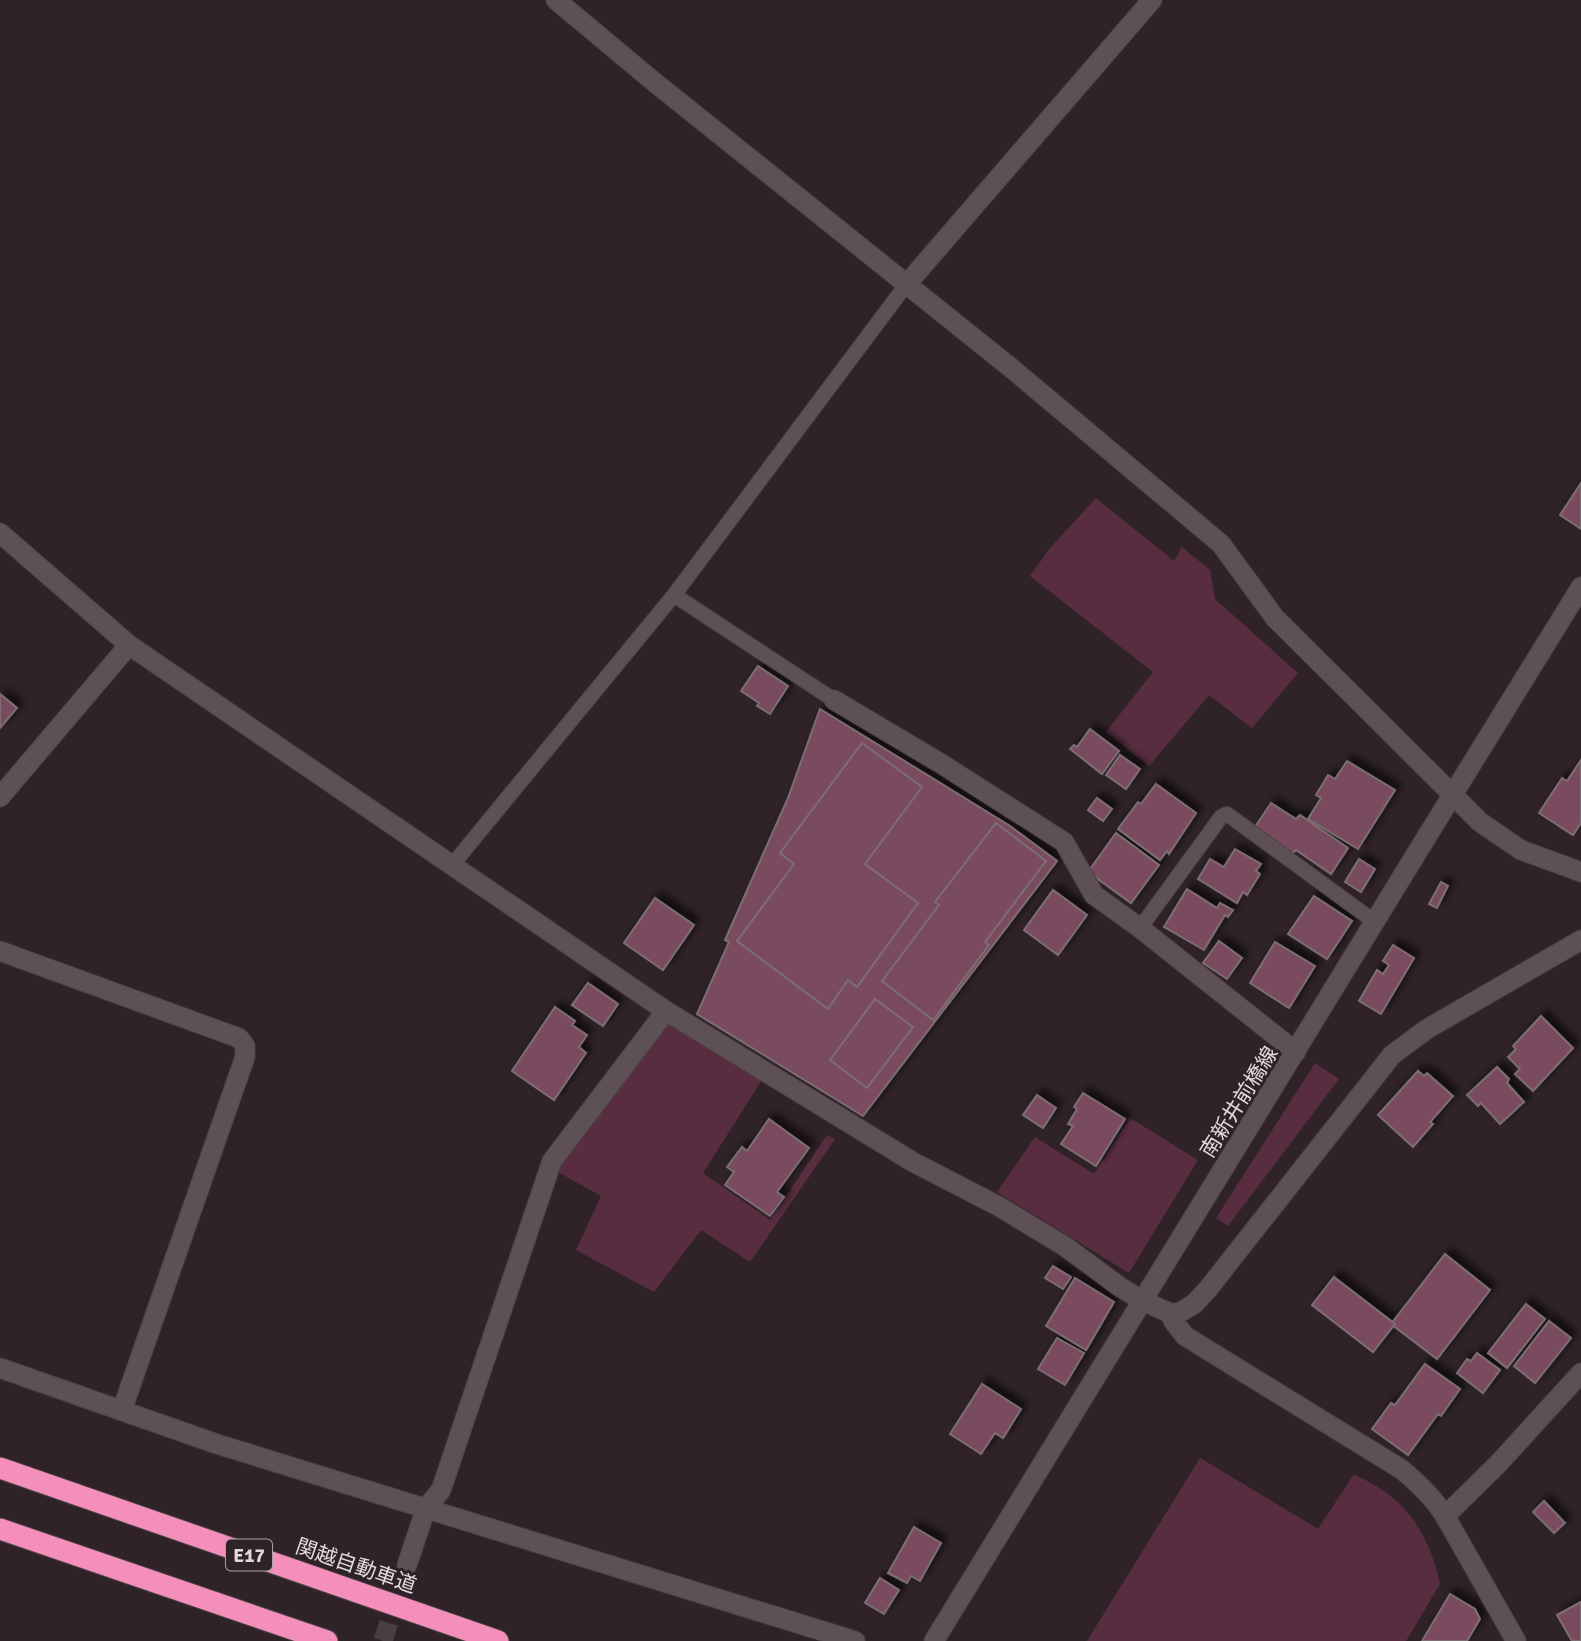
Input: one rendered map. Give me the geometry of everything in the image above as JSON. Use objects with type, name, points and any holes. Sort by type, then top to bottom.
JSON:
[{"type":"highway","name":"関越自動車道","points":[[0,1468],[498,1641]]},
{"type":"highway","points":[[0,1529],[327,1641]]},
{"type":"street","points":[[556,0],[663,90],[1010,367],[1221,544],[1275,618],[1480,822],[1521,850],[1581,872]]},
{"type":"street","points":[[906,285],[1152,0]]},
{"type":"street","points":[[0,533],[128,645],[666,1011],[914,1162],[1000,1207],[1066,1247],[1120,1287],[1170,1313],[1185,1336],[1401,1469],[1433,1497],[1516,1641]]},
{"type":"street","name":"南新井前橋線","points":[[934,1641],[1376,922],[1451,794],[1581,587]]},
{"type":"street","points":[[0,797],[128,645]]},
{"type":"street","points":[[834,700],[1064,842],[1094,895],[1296,1052]]},
{"type":"street","points":[[1170,1313],[1186,1310],[1201,1297],[1392,1055],[1427,1029],[1581,940]]},
{"type":"street","points":[[0,951],[239,1038],[245,1046],[245,1057],[122,1410]]},
{"type":"street","points":[[407,1565],[426,1508],[441,1490],[552,1161],[666,1011]]},
{"type":"street","points":[[0,1368],[217,1444],[855,1641]]},
{"type":"street","points":[[1445,1516],[1488,1474],[1581,1373]]},
{"type":"lane","points":[[453,864],[674,595],[906,285]]},
{"type":"lane","points":[[674,595],[834,700]]},
{"type":"lane","points":[[1140,929],[1221,817],[1227,814],[1376,922]]},
{"type":"shaded area","points":[[1096,498],[1174,561],[1182,547],[1210,570],[1215,599],[1298,673],[1252,728],[1209,695],[1149,766],[1106,732],[1153,672],[1030,576],[1050,548]]},
{"type":"shaded area","points":[[665,1022],[762,1080],[703,1173],[770,1220],[827,1135],[835,1139],[750,1262],[701,1230],[654,1292],[576,1250],[601,1196],[556,1171]]},
{"type":"shaded area","points":[[1315,1063],[1339,1079],[1228,1226],[1216,1218]]},
{"type":"shaded area","points":[[1130,1118],[1198,1160],[1129,1273],[997,1192],[1035,1137],[1094,1174]]},
{"type":"shaded area","points":[[1200,1458],[1318,1529],[1354,1474],[1380,1488],[1398,1502],[1422,1534],[1433,1558],[1440,1584],[1406,1641],[1087,1641]]},
{"type":"building","points":[[1581,483],[1581,529],[1560,515]]},
{"type":"building","points":[[758,666],[788,686],[770,714],[741,691]]},
{"type":"building","points":[[0,694],[17,708],[0,728]]},
{"type":"building","points":[[820,709],[1010,826],[1057,861],[863,1116],[697,1014],[729,942],[725,940],[788,798]]},
{"type":"building","points":[[1090,729],[1119,751],[1102,774],[1070,749],[1074,745],[1077,747]]},
{"type":"building","points":[[862,743],[922,787],[865,864],[918,903],[857,987],[848,980],[828,1009],[737,941],[794,864],[780,853]]},
{"type":"building","points":[[1120,755],[1140,769],[1126,789],[1106,775]]},
{"type":"building","points":[[1581,760],[1581,823],[1573,835],[1539,813],[1562,778],[1567,781]]},
{"type":"building","points":[[1347,761],[1395,790],[1358,849],[1308,819],[1321,798],[1316,795],[1328,775],[1335,779]]},
{"type":"building","points":[[1156,784],[1196,813],[1169,854],[1167,851],[1160,860],[1118,829],[1138,802],[1141,804]]},
{"type":"building","points":[[1097,798],[1112,809],[1103,821],[1088,810]]},
{"type":"building","points":[[1271,803],[1296,819],[1300,815],[1348,848],[1331,874],[1296,850],[1293,853],[1255,827]]},
{"type":"building","points":[[996,823],[1046,861],[985,942],[989,945],[933,1020],[882,981],[939,905],[935,902]]},
{"type":"building","points":[[1116,833],[1159,865],[1131,903],[1088,872]]},
{"type":"building","points":[[1235,849],[1261,864],[1256,871],[1260,874],[1247,895],[1243,892],[1237,903],[1198,879],[1210,859],[1224,867]]},
{"type":"building","points":[[1359,859],[1375,869],[1361,892],[1345,882]]},
{"type":"building","points":[[1441,882],[1448,886],[1437,908],[1429,904]]},
{"type":"building","points":[[1187,889],[1217,908],[1220,903],[1233,910],[1228,917],[1225,915],[1204,950],[1164,927]]},
{"type":"building","points":[[1053,890],[1087,915],[1058,955],[1024,930]]},
{"type":"building","points":[[1314,896],[1352,921],[1327,959],[1288,934]]},
{"type":"building","points":[[655,898],[694,925],[663,970],[624,943]]},
{"type":"building","points":[[1219,941],[1242,958],[1227,979],[1203,963]]},
{"type":"building","points":[[1275,942],[1315,966],[1289,1008],[1250,983]]},
{"type":"building","points":[[1393,945],[1414,958],[1381,1014],[1359,1001],[1377,970],[1383,974],[1389,965],[1383,961]]},
{"type":"building","points":[[588,983],[618,1004],[603,1026],[572,1005]]},
{"type":"building","points":[[875,999],[913,1027],[867,1088],[830,1060]]},
{"type":"building","points":[[555,1007],[575,1021],[572,1025],[587,1035],[579,1047],[586,1053],[554,1100],[512,1071]]},
{"type":"building","points":[[1541,1016],[1573,1048],[1533,1091],[1515,1074],[1520,1069],[1508,1057],[1516,1049],[1513,1046]]},
{"type":"building","points":[[1497,1067],[1509,1079],[1507,1083],[1524,1102],[1500,1124],[1481,1103],[1478,1106],[1467,1095]]},
{"type":"building","points":[[1418,1071],[1424,1076],[1427,1073],[1453,1096],[1413,1147],[1378,1115]]},
{"type":"building","points":[[1083,1093],[1125,1119],[1096,1166],[1061,1144],[1073,1126],[1068,1124]]},
{"type":"building","points":[[1037,1095],[1056,1108],[1043,1128],[1023,1115]]},
{"type":"building","points":[[769,1119],[809,1148],[777,1192],[784,1197],[770,1216],[725,1185],[734,1172],[727,1167],[742,1147],[747,1151]]},
{"type":"building","points":[[1445,1254],[1490,1290],[1437,1359],[1391,1324]]},
{"type":"building","points":[[1053,1266],[1071,1277],[1063,1289],[1045,1278]]},
{"type":"building","points":[[1334,1277],[1395,1324],[1373,1352],[1312,1305]]},
{"type":"building","points":[[1075,1278],[1114,1302],[1086,1350],[1046,1326]]},
{"type":"building","points":[[1526,1304],[1545,1319],[1507,1368],[1488,1353]]},
{"type":"building","points":[[1549,1321],[1571,1338],[1535,1383],[1514,1366]]},
{"type":"building","points":[[1057,1338],[1084,1353],[1065,1385],[1038,1369]]},
{"type":"building","points":[[1477,1353],[1500,1370],[1483,1393],[1457,1373],[1467,1359],[1471,1361]]},
{"type":"building","points":[[1425,1364],[1460,1389],[1408,1455],[1372,1429],[1391,1403],[1395,1405]]},
{"type":"building","points":[[982,1384],[1021,1409],[1003,1438],[995,1433],[981,1454],[950,1434]]},
{"type":"building","points":[[1544,1501],[1565,1523],[1554,1533],[1533,1512]]},
{"type":"building","points":[[914,1527],[941,1543],[920,1581],[911,1576],[907,1583],[888,1573]]},
{"type":"building","points":[[880,1578],[899,1590],[884,1614],[865,1603]]},
{"type":"building","points":[[1450,1594],[1475,1609],[1480,1619],[1467,1641],[1422,1641]]},
{"type":"building","points":[[1581,1602],[1581,1641],[1572,1641],[1557,1615]]},
{"type":"tunnel","points":[[383,1641],[407,1565]]}]
